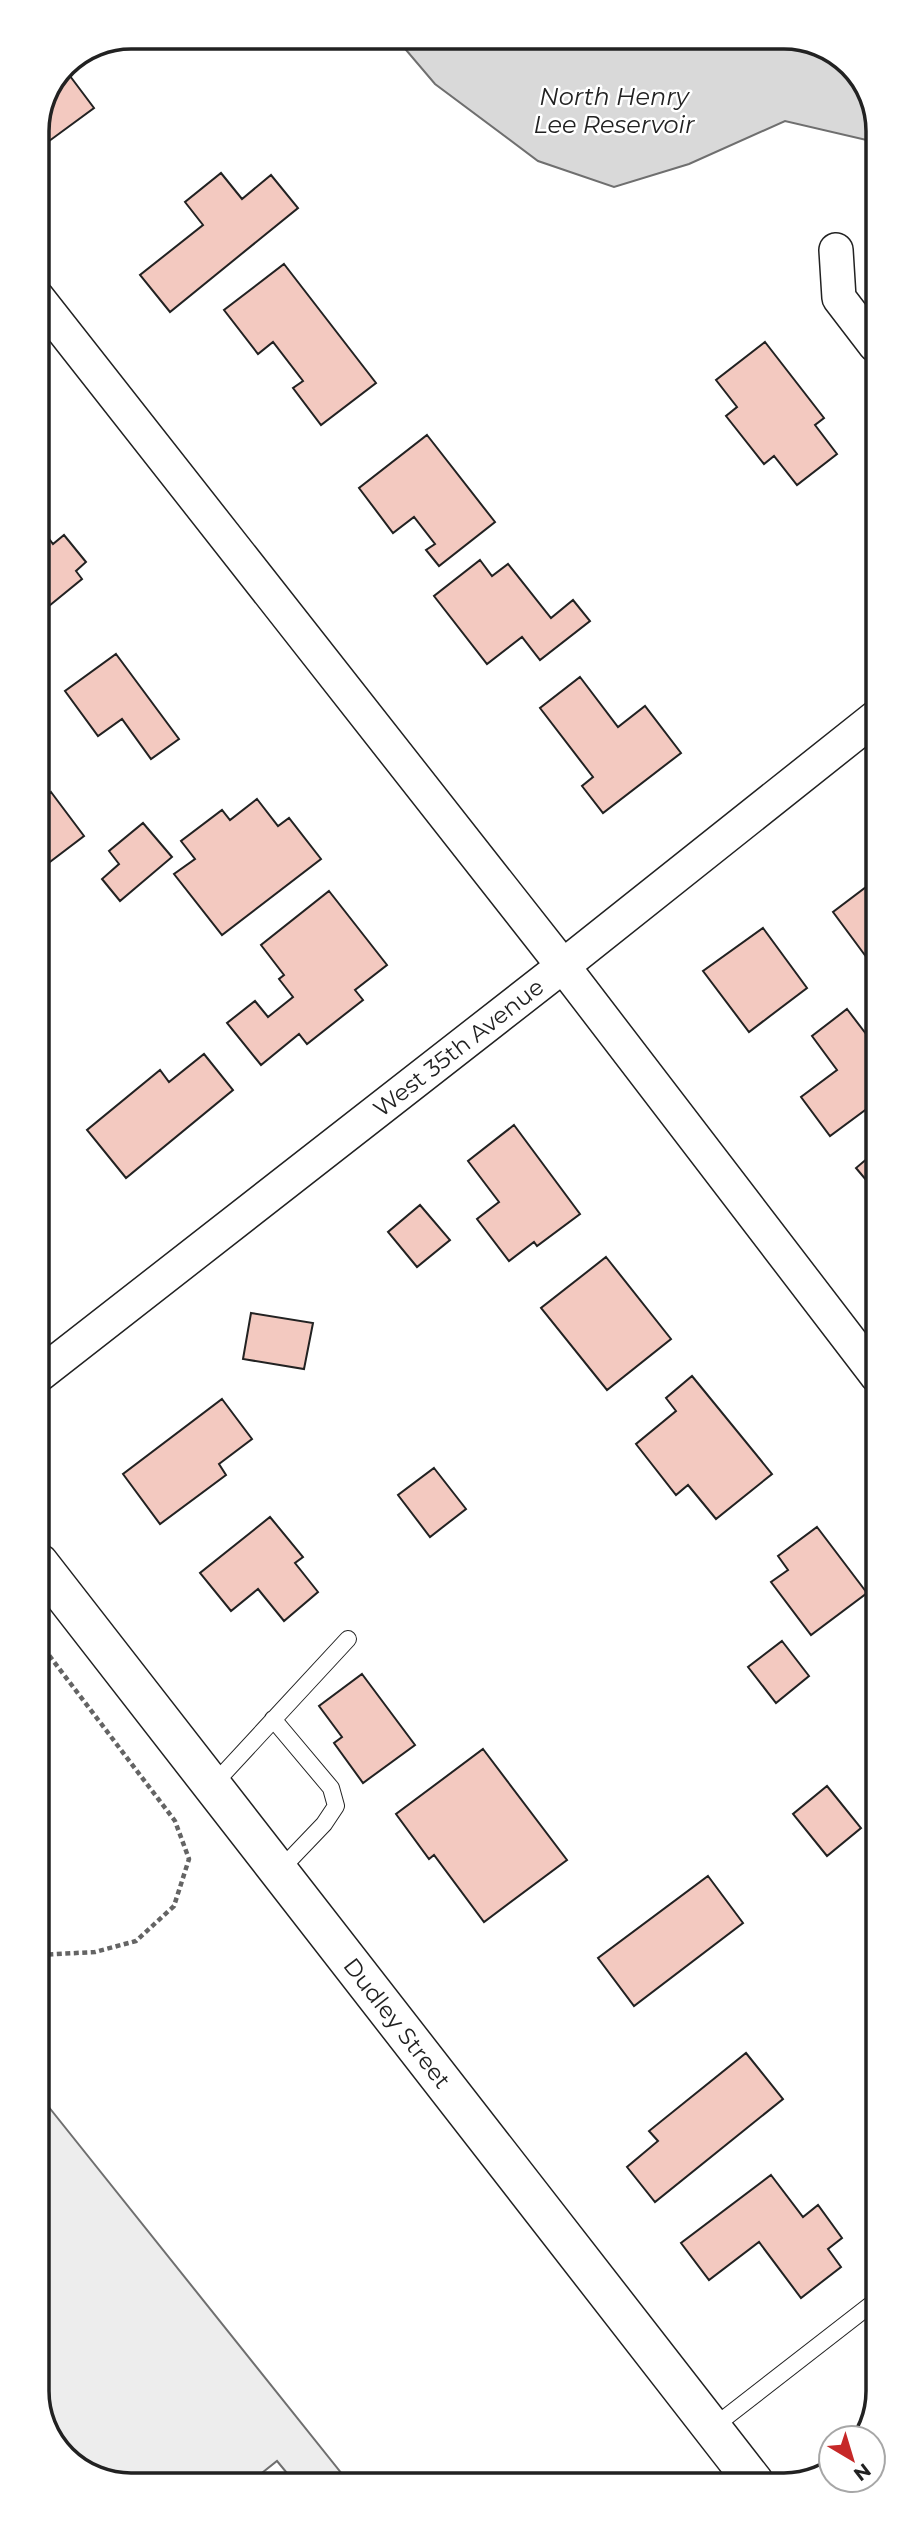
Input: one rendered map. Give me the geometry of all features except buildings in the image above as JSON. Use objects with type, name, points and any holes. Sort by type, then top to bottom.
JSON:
[{"type":"street","points":[[836,250],[839,298],[866,333]]},
{"type":"street","points":[[49,313],[563,966],[866,1362]]},
{"type":"street","name":"West 35th Avenue","points":[[49,1367],[563,966],[866,725]]},
{"type":"street","name":"Dudley Street","points":[[49,1576],[747,2473]]},
{"type":"lane","points":[[212,1786],[348,1639]]},
{"type":"lane","points":[[273,1718],[331,1788],[336,1807],[324,1824],[279,1871]]},
{"type":"lane","points":[[712,2428],[866,2308]]},
{"type":"path","points":[[49,1655],[175,1821],[189,1859],[174,1906],[136,1941],[94,1952],[49,1954]]},
{"type":"shaded area","points":[[49,2107],[341,2473],[287,2473],[277,2461],[262,2473],[125,2473],[90,2462],[77,2453],[63,2437],[55,2423],[49,2391]]},
{"type":"water","name":"North Henry Lee Reservoir","points":[[405,49],[790,49],[816,55],[842,73],[860,99],[866,140],[785,121],[689,164],[614,187],[538,161],[435,84]]}]
